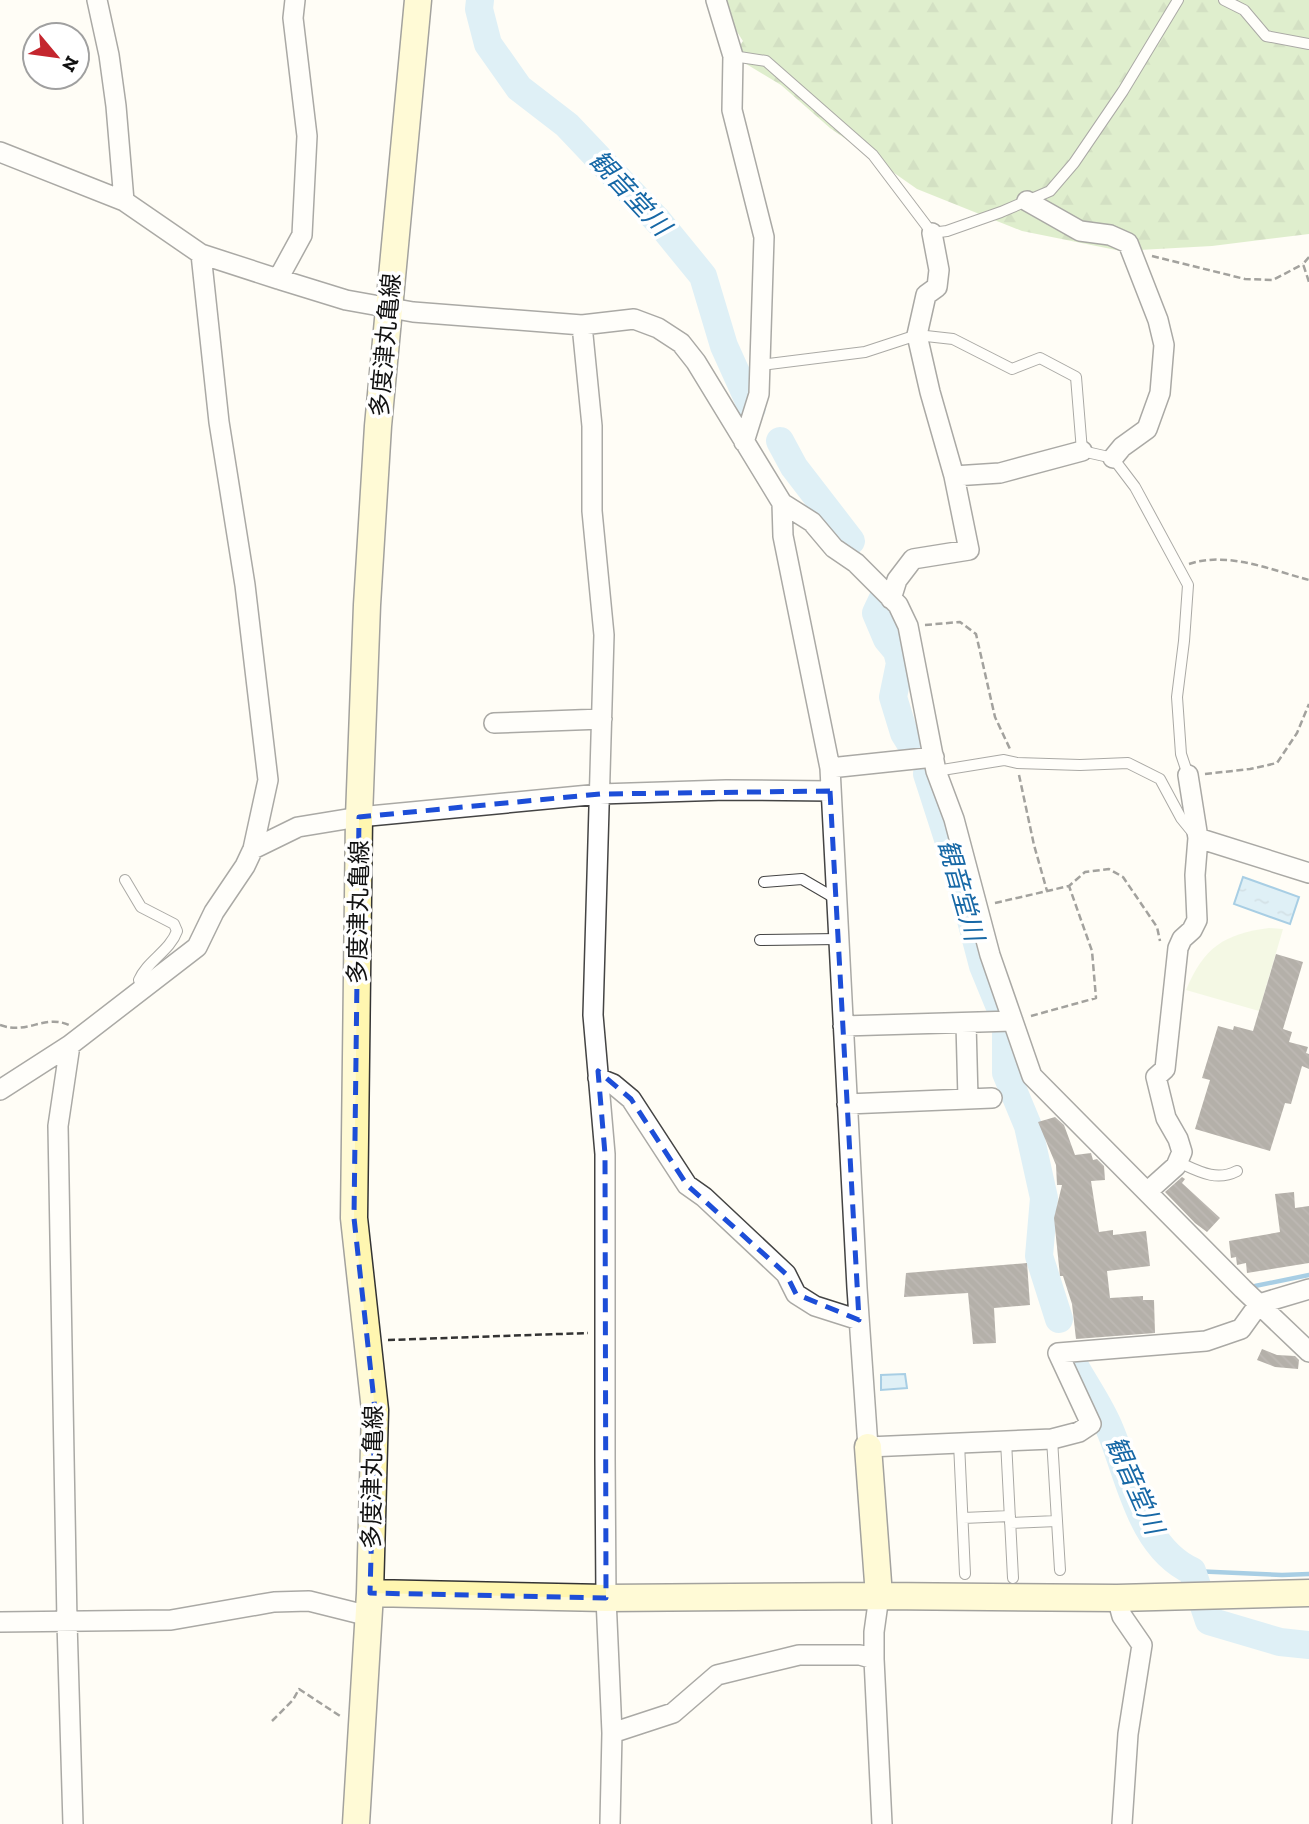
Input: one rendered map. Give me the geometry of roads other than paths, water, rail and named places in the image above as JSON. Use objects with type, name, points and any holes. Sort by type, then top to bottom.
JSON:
[{"type":"main road","name":"多度津丸亀線","points":[[356,1824],[370,1605],[375,1410],[354,1218],[359,817],[378,426],[418,0]]},
{"type":"main road","points":[[868,1447],[879,1597]]},
{"type":"main road","points":[[370,1605],[606,1598],[1117,1598],[1309,1593]]},
{"type":"street","points":[[97,0],[109,55],[116,106],[124,201]]},
{"type":"street","points":[[278,279],[302,235],[307,136],[293,18],[296,0]]},
{"type":"street","points":[[716,0],[733,57],[732,110],[764,237],[760,394],[744,442]]},
{"type":"street","points":[[0,152],[124,201],[201,254],[346,300],[389,308],[582,325],[634,319],[658,328],[681,343],[696,362],[782,503],[812,523],[834,548],[856,563],[898,605],[908,626],[935,764],[954,819],[990,955],[1032,1076],[1309,1352]]},
{"type":"street","points":[[1027,201],[1080,231],[1110,235],[1128,243],[1158,320],[1164,345],[1160,393],[1147,429],[1122,447],[1113,458]]},
{"type":"street","points":[[891,599],[897,580],[913,559],[969,550],[954,476],[917,335],[926,295],[937,287],[939,270],[932,233]]},
{"type":"street","points":[[0,1090],[72,1036],[144,989],[197,947],[214,912],[245,866],[253,849],[268,780],[245,585],[219,422],[201,254]]},
{"type":"street","points":[[582,325],[592,426],[592,511],[604,635],[593,1015],[605,1154],[606,1598],[612,1733],[610,1824]]},
{"type":"street","points":[[954,476],[1000,473],[1082,452]]},
{"type":"street","points":[[782,503],[783,536],[830,768],[868,1447],[1052,1439],[1079,1432],[1091,1424],[1058,1353],[1206,1341],[1241,1329],[1259,1304],[1309,1289]]},
{"type":"street","points":[[494,723],[602,719]]},
{"type":"street","points":[[830,768],[935,764]]},
{"type":"street","points":[[1147,1192],[1178,1162],[1182,1152],[1166,1118],[1156,1077],[1165,1069],[1178,948],[1197,920],[1195,875],[1198,838],[1188,775]]},
{"type":"street","points":[[253,849],[298,827],[359,817],[600,794],[726,790],[830,791]]},
{"type":"street","points":[[1198,838],[1309,873]]},
{"type":"street","points":[[843,1026],[1013,1021]]},
{"type":"street","points":[[966,1023],[968,1099]]},
{"type":"street","points":[[72,1036],[58,1126],[73,1824]]},
{"type":"street","points":[[598,1078],[613,1084],[631,1099],[687,1185],[704,1197],[786,1274],[796,1294],[815,1306],[859,1320]]},
{"type":"street","points":[[848,1104],[992,1098]]},
{"type":"street","points":[[879,1597],[874,1632],[874,1659],[882,1824]]},
{"type":"street","points":[[1117,1598],[1122,1616],[1142,1645],[1128,1734],[1122,1824]]},
{"type":"street","points":[[0,1622],[171,1620],[274,1602],[370,1605]]},
{"type":"street","points":[[612,1733],[673,1713],[717,1675],[799,1655],[860,1655],[874,1659]]},
{"type":"lane","points":[[733,57],[766,61],[864,146],[932,233],[947,231],[1050,191],[1123,91],[1178,0]]},
{"type":"lane","points":[[1224,0],[1244,10],[1266,36],[1309,44]]},
{"type":"lane","points":[[761,365],[865,352],[917,335],[953,340],[1013,369],[1041,358],[1076,377],[1082,452],[1113,458],[1135,487],[1188,585],[1177,697],[1181,754],[1188,775]]},
{"type":"lane","points":[[935,764],[1004,760],[1017,763],[1080,765],[1128,763],[1160,779],[1181,818],[1198,838]]},
{"type":"lane","points":[[764,882],[802,879],[839,900]]},
{"type":"lane","points":[[125,880],[141,907],[174,924],[177,931],[174,939],[144,970],[139,980],[144,989]]},
{"type":"lane","points":[[760,940],[840,940]]},
{"type":"lane","points":[[1178,1162],[1212,1176],[1227,1177],[1237,1171]]},
{"type":"lane","points":[[1052,1439],[1060,1570]]},
{"type":"lane","points":[[1006,1441],[1013,1578]]},
{"type":"lane","points":[[959,1443],[965,1574]]},
{"type":"lane","points":[[962,1518],[1057,1521]]},
{"type":"water","points":[[1243,877],[1299,897],[1290,924],[1234,904]]},
{"type":"water","points":[[905,1374],[907,1388],[881,1390],[881,1375]]},
{"type":"waterway","name":"観音堂川","points":[[480,0],[479,9],[488,44],[519,88],[567,125],[659,222],[703,276],[724,346],[752,408]]},
{"type":"waterway","name":"観音堂川","points":[[780,441],[794,467],[851,541]]},
{"type":"waterway","name":"観音堂川","points":[[885,594],[876,613],[887,639],[897,651],[900,663],[893,697],[904,733],[914,749]]},
{"type":"waterway","name":"観音堂川","points":[[927,774],[957,867],[983,966],[999,1005]]},
{"type":"waterway","name":"観音堂川","points":[[1006,1034],[1006,1073],[1028,1126],[1044,1198],[1039,1256],[1059,1319]]},
{"type":"waterway","points":[[1255,1286],[1309,1275]]},
{"type":"waterway","name":"観音堂川","points":[[1073,1363],[1106,1421],[1148,1528],[1174,1560],[1192,1571],[1209,1621],[1280,1642],[1309,1645]]},
{"type":"waterway","points":[[1192,1571],[1309,1574]]}]
